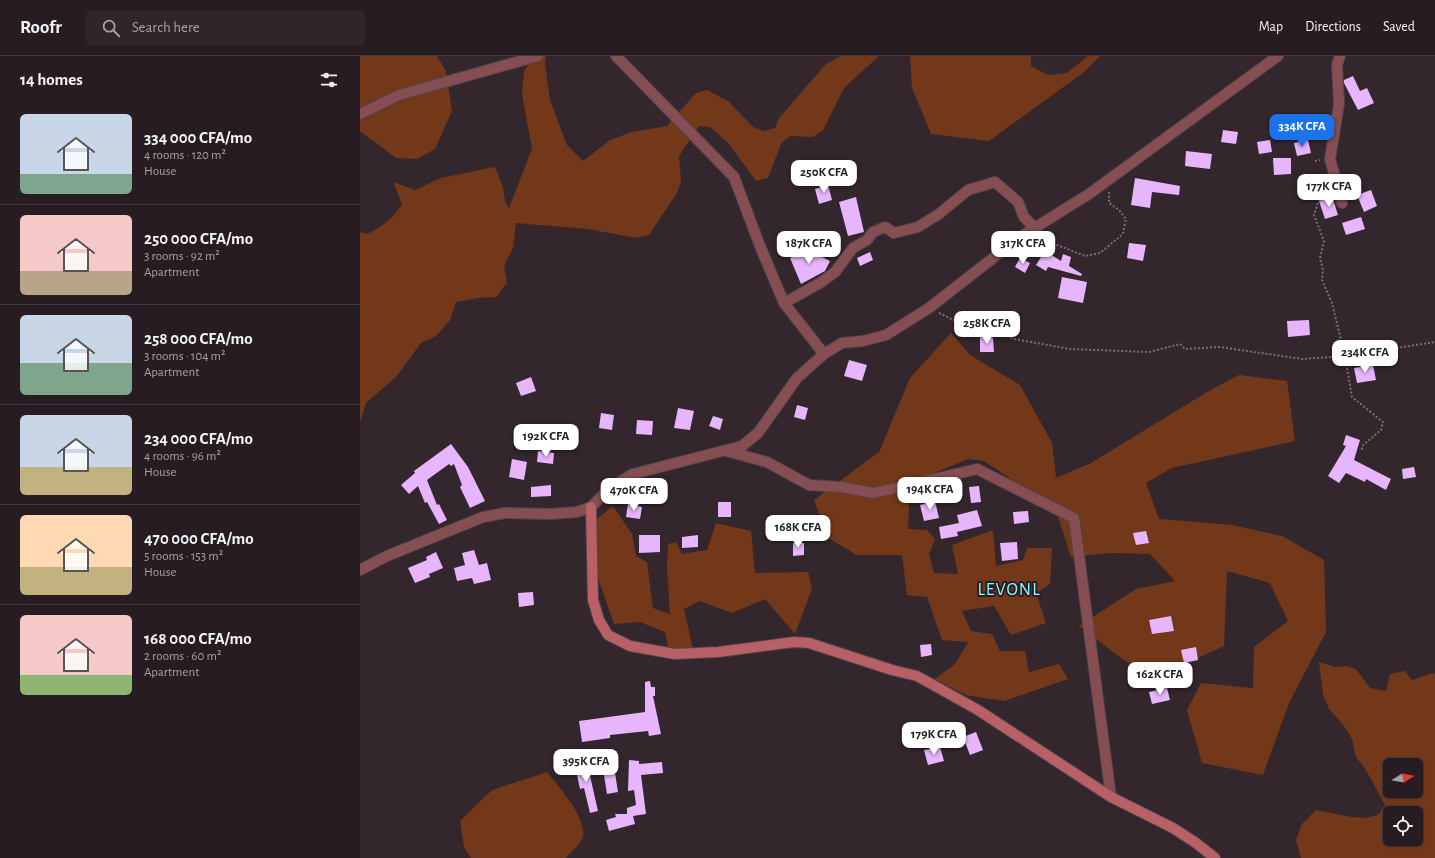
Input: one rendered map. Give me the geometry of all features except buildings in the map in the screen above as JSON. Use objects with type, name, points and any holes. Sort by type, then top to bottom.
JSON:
[{"type":"street","points":[[360,114],[399,95],[538,56]]},
{"type":"street","points":[[616,56],[734,177],[760,246],[784,303],[824,354]]},
{"type":"street","points":[[360,570],[387,556],[483,517],[505,513],[566,513],[592,507],[610,488],[633,474],[742,446],[758,433],[797,378],[824,354],[842,343],[863,341],[886,335],[929,308],[1020,237],[1036,229],[1110,179],[1278,56]]},
{"type":"street","points":[[1340,56],[1337,65],[1339,104],[1330,159],[1342,203]]},
{"type":"street","points":[[784,303],[820,283],[835,272],[853,248],[867,240],[873,232],[885,228],[894,233],[918,227],[939,214],[968,190],[983,185],[995,182],[1018,202],[1024,217],[1036,229]]},
{"type":"street","points":[[724,450],[767,462],[809,486],[841,487],[874,493],[977,469],[1074,518],[1111,797]]},
{"type":"street","points":[[592,507],[593,600],[599,620],[608,635],[630,646],[676,654],[718,652],[794,642],[809,643],[892,670],[917,676],[978,710],[1111,797],[1173,828],[1215,858]]},
{"type":"path","points":[[1315,161],[1330,159],[1314,215],[1324,241],[1320,258],[1323,270],[1322,280],[1332,303],[1345,356],[1352,397],[1383,422],[1381,430],[1362,446],[1362,452]]},
{"type":"path","points":[[1036,229],[1046,239],[1085,256],[1100,253],[1123,234],[1126,219],[1119,210],[1109,202],[1110,179]]},
{"type":"path","points":[[929,308],[962,324],[995,331],[1014,339],[1070,349],[1149,352],[1180,344],[1185,349],[1220,347],[1302,359],[1345,356],[1435,342]]},
{"type":"shaded area","points":[[360,56],[437,56],[446,71],[452,111],[435,149],[417,159],[396,158],[360,131]]},
{"type":"shaded area","points":[[535,56],[546,56],[545,64],[550,100],[567,145],[583,161],[610,140],[632,132],[667,126],[696,93],[707,90],[728,101],[753,127],[764,131],[775,128],[779,118],[826,64],[841,56],[879,56],[844,88],[823,130],[813,137],[790,136],[781,144],[768,178],[756,181],[728,143],[710,127],[699,126],[679,156],[681,181],[677,193],[649,235],[636,238],[588,229],[516,223],[513,248],[504,266],[507,283],[496,297],[478,298],[456,302],[450,320],[436,336],[421,343],[396,377],[366,403],[360,422],[360,232],[367,234],[377,229],[387,222],[399,209],[402,204],[393,182],[415,190],[441,178],[495,167],[503,187],[505,201],[509,208],[532,149],[522,94],[524,71]]},
{"type":"shaded area","points":[[910,56],[1031,56],[1031,66],[1048,75],[1067,73],[1088,56],[1100,56],[1084,72],[989,141],[931,134],[912,88]]},
{"type":"shaded area","points":[[951,333],[970,355],[1020,385],[1052,443],[1056,478],[1091,463],[1207,392],[1239,375],[1287,381],[1295,441],[1172,468],[1146,483],[1159,519],[1232,525],[1282,536],[1324,560],[1326,632],[1289,703],[1263,775],[1202,763],[1187,710],[1201,683],[1253,688],[1254,647],[1288,621],[1270,583],[1227,571],[1224,646],[1155,678],[1121,658],[1079,626],[1136,589],[1175,581],[1150,554],[1110,553],[1071,557],[1058,516],[1025,488],[984,461],[968,459],[910,483],[908,529],[927,530],[935,539],[929,554],[934,573],[958,574],[952,545],[993,530],[996,566],[1023,560],[1027,548],[1052,548],[1050,584],[1036,593],[1046,623],[1011,635],[994,606],[962,611],[971,631],[992,634],[1000,651],[1025,651],[1029,672],[1059,664],[1068,679],[1004,701],[966,695],[935,679],[955,664],[968,642],[942,640],[927,597],[907,595],[902,555],[857,555],[828,538],[814,500],[879,452],[910,378]]},
{"type":"shaded area","points":[[613,506],[632,534],[636,556],[647,562],[653,608],[670,614],[667,568],[668,544],[676,542],[682,554],[707,550],[716,523],[751,531],[755,573],[808,572],[812,589],[795,634],[765,599],[732,613],[699,601],[684,609],[693,649],[669,651],[665,632],[640,622],[614,624],[599,581],[585,529]]},
{"type":"shaded area","points":[[1319,662],[1335,667],[1347,666],[1356,669],[1370,688],[1386,691],[1390,674],[1405,671],[1412,680],[1433,673],[1435,674],[1435,858],[1301,858],[1296,840],[1302,824],[1316,810],[1365,818],[1378,815],[1383,808],[1383,846],[1423,846],[1423,806],[1384,806],[1366,770],[1356,757],[1352,739],[1344,726],[1329,709],[1323,694]]},
{"type":"shaded area","points":[[547,772],[572,804],[581,823],[583,832],[582,839],[577,847],[566,858],[471,858],[464,847],[460,821],[492,790]]},
{"type":"district","name":"LEVONL","points":[[1009,590]]}]
